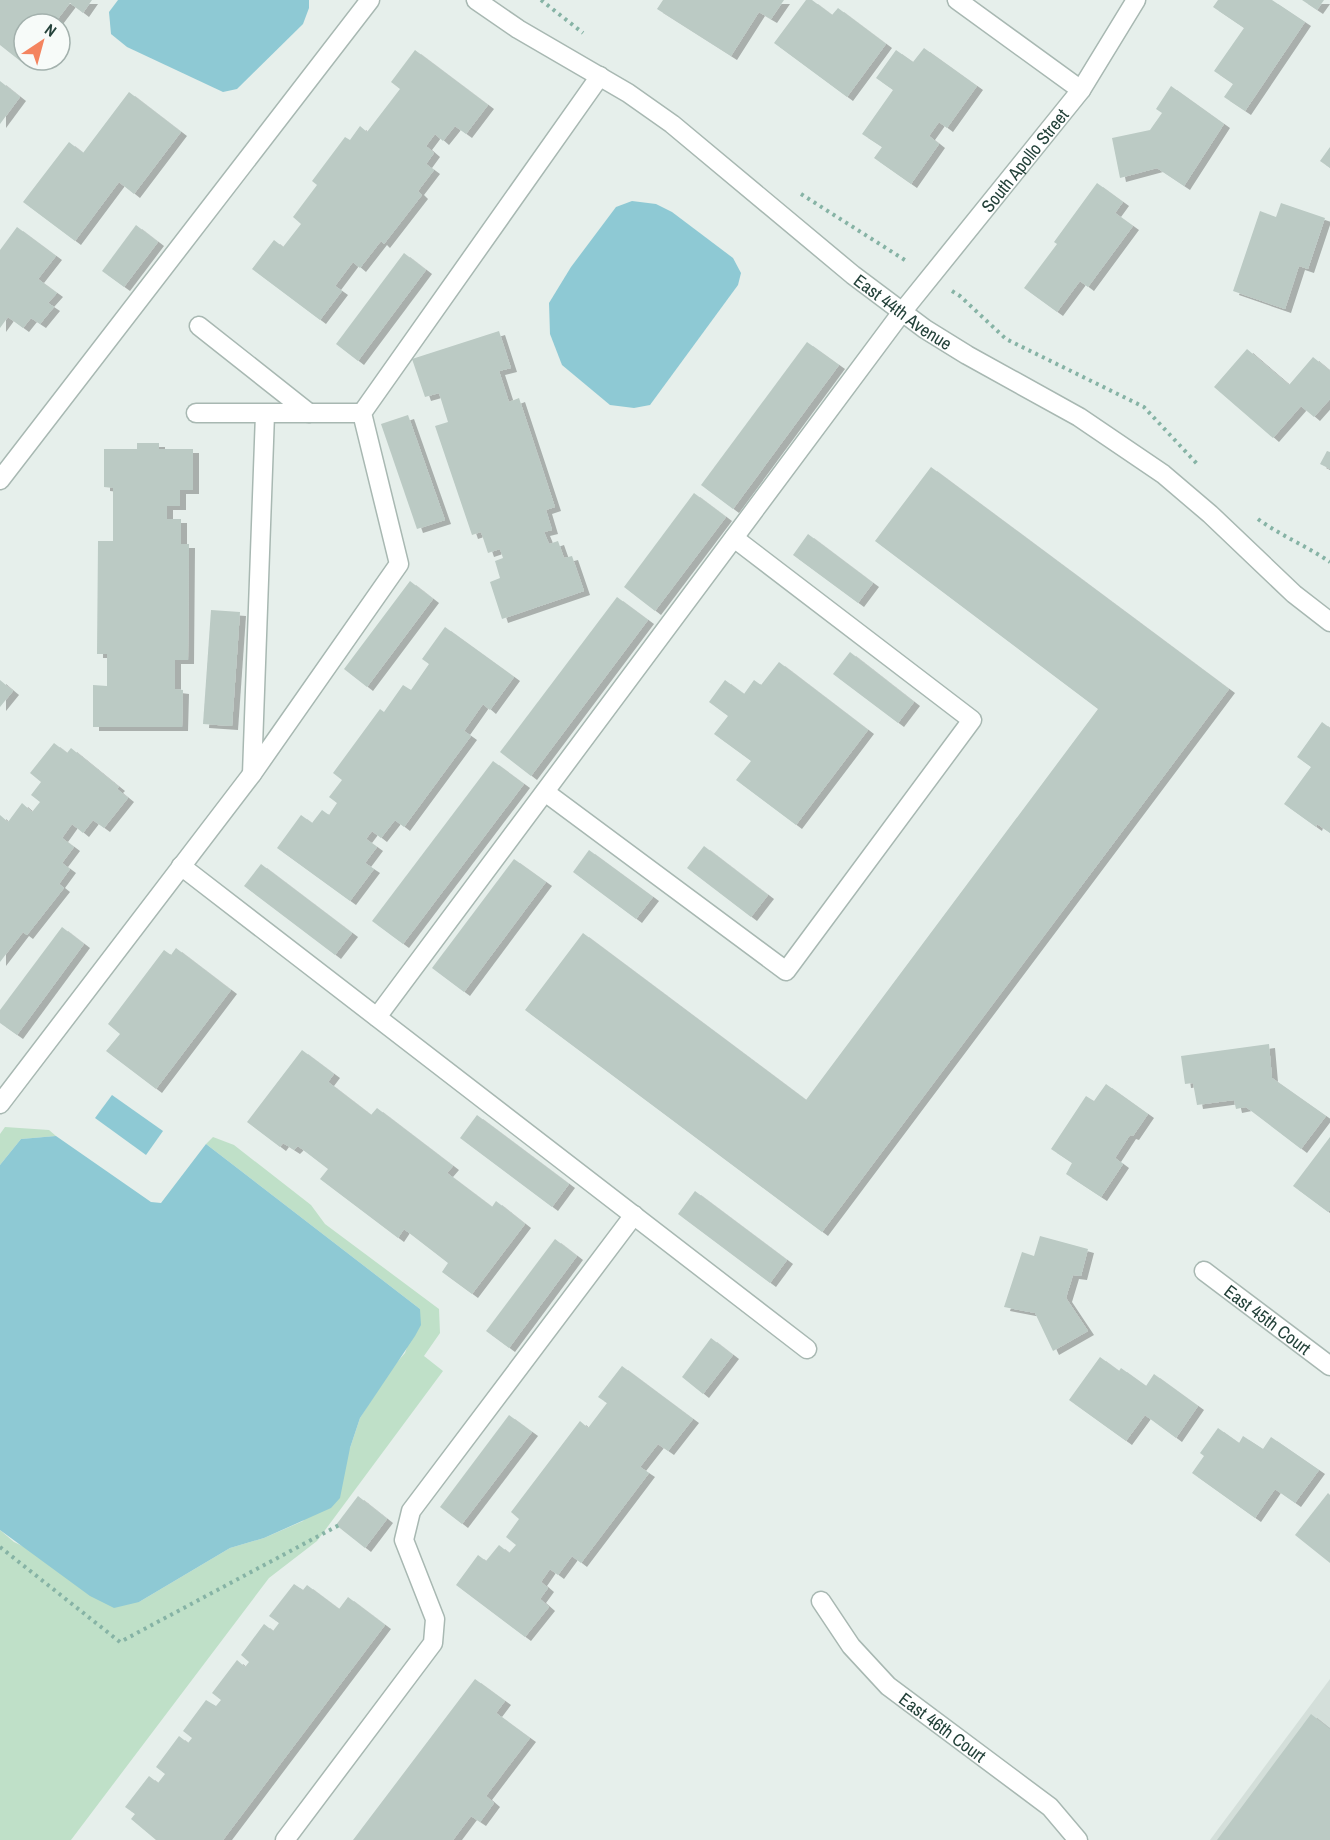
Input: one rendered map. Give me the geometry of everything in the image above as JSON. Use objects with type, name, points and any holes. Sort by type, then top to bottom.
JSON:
[{"type":"street","points":[[0,480],[370,0]]},
{"type":"street","name":"East 44th Avenue","points":[[476,0],[518,29],[600,76],[690,137],[902,312],[967,355],[1079,417],[1163,474],[1203,507],[1294,594],[1330,622]]},
{"type":"street","points":[[957,0],[1081,90]]},
{"type":"street","name":"South Apollo Street","points":[[377,1017],[902,312],[1081,90],[1136,0]]},
{"type":"street","points":[[0,1104],[252,774],[399,564],[362,414],[600,76]]},
{"type":"street","points":[[199,326],[309,413]]},
{"type":"street","points":[[196,413],[362,414]]},
{"type":"street","points":[[252,774],[265,414]]},
{"type":"street","points":[[545,792],[786,971],[972,720],[734,538]]},
{"type":"street","points":[[181,866],[807,1349]]},
{"type":"street","points":[[285,1840],[433,1642],[435,1619],[404,1540],[411,1511],[634,1215]]},
{"type":"street","name":"East 45th Court","points":[[1204,1271],[1330,1366]]},
{"type":"street","name":"East 46th Court","points":[[821,1601],[852,1646],[888,1686],[1050,1807],[1078,1840]]},
{"type":"path","points":[[0,1546],[120,1642],[341,1524]]},
{"type":"shaded area","points":[[1330,1679],[1330,1840],[1210,1840]]},
{"type":"green space","points":[[5,1127],[49,1130],[56,1136],[21,1139],[0,1165],[0,1134]]},
{"type":"green space","points":[[213,1137],[234,1145],[311,1205],[325,1224],[439,1309],[440,1333],[424,1356],[443,1371],[317,1541],[269,1578],[71,1840],[0,1840],[0,1530],[14,1542],[139,1602],[230,1548],[264,1538],[303,1521],[350,1448],[360,1418],[391,1369],[405,1353],[420,1309],[206,1144]]},
{"type":"water","points":[[118,0],[309,0],[309,8],[303,24],[237,89],[223,92],[127,47],[111,34],[109,12]]},
{"type":"water","points":[[632,201],[656,204],[672,212],[733,258],[741,273],[738,285],[650,405],[634,408],[610,405],[562,365],[550,334],[549,303],[571,267],[616,207]]},
{"type":"water","points":[[112,1095],[163,1131],[146,1155],[95,1118]]},
{"type":"water","points":[[56,1136],[151,1202],[161,1203],[206,1144],[420,1309],[421,1325],[415,1336],[360,1418],[350,1448],[340,1498],[331,1508],[264,1538],[230,1548],[139,1602],[114,1608],[90,1596],[0,1530],[0,1165],[21,1139]]},
{"type":"building","points":[[0,0],[92,0],[83,13],[70,3],[63,12],[12,12],[12,54],[0,45]]},
{"type":"building","points":[[663,0],[784,0],[771,19],[759,12],[731,56],[657,9]]},
{"type":"building","points":[[806,0],[812,0],[832,15],[838,8],[886,44],[847,97],[774,43]]},
{"type":"building","points":[[1218,0],[1272,0],[1305,22],[1245,111],[1224,97],[1233,84],[1214,71],[1244,28],[1213,7]]},
{"type":"building","points":[[1302,0],[1324,0],[1317,10]]},
{"type":"building","points":[[924,48],[977,86],[947,128],[939,122],[929,136],[939,144],[911,184],[874,158],[882,147],[862,134],[893,90],[876,78],[896,50],[913,62]]},
{"type":"building","points":[[415,50],[488,105],[466,134],[455,126],[443,141],[435,134],[426,146],[434,153],[426,164],[434,170],[418,191],[422,195],[384,244],[381,241],[360,268],[353,262],[335,286],[342,291],[320,320],[252,269],[274,240],[283,247],[301,224],[293,217],[317,185],[312,181],[345,137],[350,140],[360,126],[367,132],[400,89],[391,82]]},
{"type":"building","points":[[0,81],[20,97],[0,124]]},
{"type":"building","points":[[1171,86],[1224,124],[1184,186],[1157,168],[1120,178],[1112,138],[1150,130],[1162,113],[1156,109]]},
{"type":"building","points":[[129,92],[181,132],[134,194],[119,182],[75,241],[23,202],[69,142],[83,153]]},
{"type":"building","points":[[1330,147],[1330,168],[1320,161]]},
{"type":"building","points":[[1097,183],[1123,202],[1115,213],[1133,226],[1088,287],[1080,281],[1057,312],[1024,288],[1057,244],[1054,242]]},
{"type":"building","points":[[1281,203],[1325,218],[1308,269],[1299,266],[1285,309],[1233,291],[1260,211],[1276,217]]},
{"type":"building","points":[[136,225],[158,242],[124,287],[102,271]]},
{"type":"building","points":[[17,227],[56,256],[38,279],[57,293],[48,303],[54,307],[40,324],[31,318],[23,328],[8,317],[0,328],[0,250]]},
{"type":"building","points":[[404,253],[426,270],[358,361],[336,344]]},
{"type":"building","points":[[499,331],[511,368],[499,371],[509,402],[519,398],[555,507],[546,510],[552,530],[544,532],[549,544],[558,541],[564,558],[572,556],[584,591],[502,619],[490,582],[500,578],[495,561],[503,558],[500,549],[488,553],[481,532],[472,535],[435,426],[448,422],[439,393],[425,397],[412,359]]},
{"type":"building","points":[[807,342],[839,365],[733,509],[701,485]]},
{"type":"building","points":[[1247,349],[1289,385],[1313,357],[1330,371],[1330,399],[1314,417],[1301,406],[1273,438],[1214,387]]},
{"type":"building","points":[[408,415],[445,520],[417,529],[381,424]]},
{"type":"building","points":[[137,443],[159,443],[159,449],[193,449],[193,490],[180,490],[180,506],[167,506],[167,519],[181,519],[181,544],[189,544],[188,660],[175,660],[175,689],[183,690],[182,727],[93,727],[93,685],[107,686],[107,654],[97,654],[98,541],[113,541],[113,488],[104,487],[104,449],[137,449]]},
{"type":"building","points":[[1327,451],[1330,452],[1330,469],[1320,464]]},
{"type":"building","points":[[931,467],[1229,689],[822,1232],[525,1010],[583,933],[806,1100],[1098,709],[875,541]]},
{"type":"building","points":[[694,493],[726,517],[655,611],[624,587]]},
{"type":"building","points":[[808,534],[873,583],[858,603],[793,555]]},
{"type":"building","points":[[410,581],[433,599],[367,687],[344,669]]},
{"type":"building","points":[[617,597],[648,620],[531,776],[500,752]]},
{"type":"building","points":[[211,610],[240,612],[232,726],[203,724]]},
{"type":"building","points":[[445,627],[514,677],[490,710],[483,704],[464,731],[471,736],[404,827],[395,820],[381,838],[372,831],[366,839],[377,847],[365,863],[374,869],[350,901],[277,848],[301,815],[312,823],[322,810],[329,815],[337,803],[329,797],[342,780],[333,773],[380,709],[384,712],[403,685],[411,690],[429,664],[422,659]]},
{"type":"building","points":[[850,652],[914,702],[898,723],[833,674]]},
{"type":"building","points":[[779,662],[868,730],[796,825],[736,780],[751,761],[714,734],[728,716],[709,702],[725,680],[744,694],[754,680],[761,685]]},
{"type":"building","points":[[0,680],[13,691],[0,707]]},
{"type":"building","points":[[1322,722],[1330,728],[1330,833],[1317,824],[1316,827],[1284,804],[1311,767],[1297,757]]},
{"type":"building","points":[[54,743],[67,753],[71,748],[119,787],[117,789],[128,798],[104,828],[93,820],[83,833],[72,824],[62,838],[74,847],[62,863],[70,869],[59,884],[64,888],[27,935],[23,932],[0,962],[0,815],[8,822],[22,803],[32,812],[40,802],[31,795],[41,782],[30,773]]},
{"type":"building","points":[[493,761],[524,784],[403,944],[372,921]]},
{"type":"building","points":[[704,846],[768,895],[751,917],[687,868]]},
{"type":"building","points":[[589,850],[653,897],[636,919],[573,872]]},
{"type":"building","points":[[514,859],[546,882],[464,992],[432,968]]},
{"type":"building","points":[[261,864],[352,933],[335,955],[244,886]]},
{"type":"building","points":[[62,927],[84,944],[17,1035],[0,1023],[0,1010]]},
{"type":"building","points":[[176,948],[231,990],[156,1089],[106,1051],[120,1034],[108,1024],[164,950],[171,955]]},
{"type":"building","points":[[1269,1044],[1272,1078],[1326,1116],[1301,1149],[1246,1107],[1236,1109],[1234,1100],[1197,1105],[1193,1083],[1185,1084],[1181,1056]]},
{"type":"building","points":[[302,1050],[334,1074],[328,1082],[371,1115],[377,1108],[453,1166],[447,1173],[492,1207],[496,1201],[525,1224],[472,1294],[442,1272],[448,1263],[404,1229],[398,1238],[320,1179],[328,1169],[298,1146],[294,1150],[283,1143],[280,1147],[247,1122]]},
{"type":"building","points":[[1106,1084],[1148,1114],[1133,1136],[1130,1135],[1115,1158],[1123,1164],[1101,1197],[1066,1174],[1072,1163],[1051,1149],[1086,1096],[1094,1101]]},
{"type":"building","points":[[477,1115],[569,1184],[552,1207],[460,1138]]},
{"type":"building","points":[[1330,1137],[1330,1210],[1328,1212],[1293,1186]]},
{"type":"building","points":[[695,1191],[787,1260],[770,1283],[678,1214]]},
{"type":"building","points":[[1040,1236],[1088,1249],[1081,1276],[1073,1275],[1066,1298],[1088,1331],[1053,1351],[1035,1313],[1004,1307],[1022,1252],[1034,1256]]},
{"type":"building","points":[[555,1239],[577,1256],[509,1348],[486,1331]]},
{"type":"building","points":[[711,1338],[733,1355],[703,1394],[682,1377]]},
{"type":"building","points":[[1100,1357],[1119,1371],[1121,1368],[1146,1386],[1154,1374],[1198,1406],[1176,1438],[1145,1415],[1126,1441],[1069,1400]]},
{"type":"building","points":[[622,1366],[693,1419],[668,1451],[658,1444],[640,1467],[649,1473],[581,1563],[572,1556],[558,1575],[550,1569],[541,1582],[548,1588],[540,1599],[549,1607],[525,1637],[456,1585],[478,1555],[486,1561],[499,1545],[509,1553],[516,1545],[506,1537],[519,1519],[511,1512],[580,1421],[588,1428],[607,1403],[598,1397]]},
{"type":"building","points":[[509,1415],[532,1432],[462,1524],[440,1507]]},
{"type":"building","points":[[1218,1428],[1239,1443],[1243,1436],[1263,1449],[1271,1437],[1319,1470],[1295,1503],[1275,1489],[1255,1518],[1192,1473],[1204,1456],[1200,1453]]},
{"type":"building","points":[[1328,1493],[1330,1495],[1330,1563],[1295,1535]]},
{"type":"building","points":[[358,1496],[387,1519],[365,1548],[336,1525]]},
{"type":"building","points":[[294,1584],[303,1590],[307,1585],[339,1609],[348,1597],[385,1625],[223,1840],[156,1840],[131,1819],[135,1814],[125,1807],[149,1776],[158,1783],[165,1774],[156,1767],[179,1736],[188,1743],[192,1738],[183,1731],[206,1700],[216,1706],[221,1700],[212,1693],[237,1660],[245,1667],[249,1662],[241,1655],[264,1624],[273,1631],[279,1623],[269,1616]]},
{"type":"building","points":[[475,1679],[505,1701],[496,1713],[530,1738],[486,1796],[494,1803],[480,1822],[471,1816],[453,1840],[353,1840]]},
{"type":"building","points":[[1311,1714],[1330,1729],[1330,1840],[1217,1840]]}]
